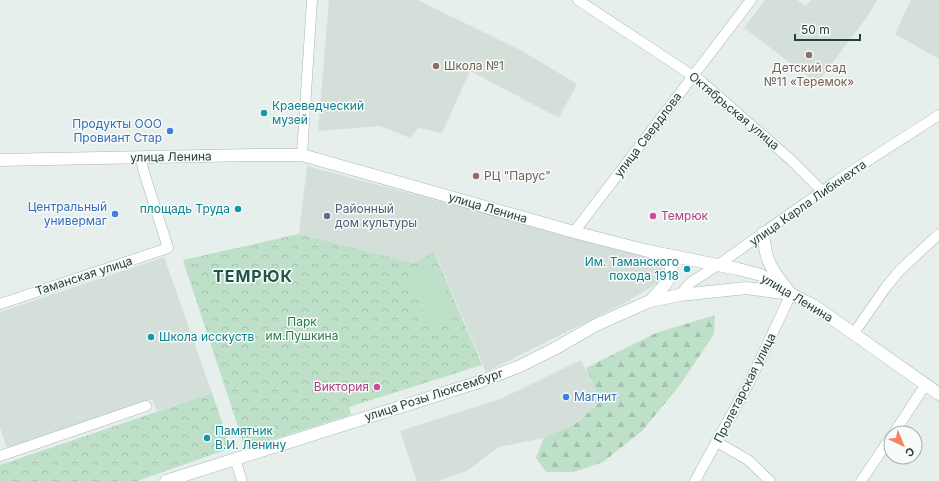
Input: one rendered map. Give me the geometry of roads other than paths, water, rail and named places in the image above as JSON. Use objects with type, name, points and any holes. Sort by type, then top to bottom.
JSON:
[{"type":"main road","name":"улица Ленина","points":[[0,160],[302,155],[574,232],[761,276],[813,305],[939,394]]},
{"type":"main road","points":[[763,233],[768,261],[775,274],[791,294]]},
{"type":"main road","points":[[650,301],[666,283],[671,273],[672,264],[668,255]]},
{"type":"main road","name":"улица Розы Люксембург","points":[[166,481],[479,382],[540,356],[596,325],[650,301],[680,295],[746,288],[791,294]]},
{"type":"street","points":[[302,155],[312,0]]},
{"type":"street","name":"Октябрьская улица","points":[[578,0],[693,76],[789,158],[822,191]]},
{"type":"street","name":"улица Свердлова","points":[[574,232],[751,0]]},
{"type":"street","name":"улица Карла Либкнехта","points":[[680,295],[690,283],[718,265],[822,191],[939,115]]},
{"type":"street","name":"Таманская улица","points":[[0,304],[168,248],[140,157]]},
{"type":"street","points":[[854,333],[886,287],[900,270],[939,234]]},
{"type":"street","name":"Пролетарская улица","points":[[695,481],[750,381],[791,294]]},
{"type":"street","points":[[899,425],[926,384]]},
{"type":"street","points":[[0,455],[146,406]]},
{"type":"street","points":[[717,442],[748,460],[770,481]]},
{"type":"street","points":[[861,481],[883,449]]},
{"type":"street","points":[[234,459],[242,481]]},
{"type":"place","name":"Детский сад №11 «Теремок»","points":[[809,55]]},
{"type":"place","name":"Школа №1","points":[[436,66]]},
{"type":"place","name":"Краеведческий музей","points":[[264,113]]},
{"type":"place","name":"Продукты ООО Провиант Стар","points":[[170,131]]},
{"type":"place","name":"РЦ \"Парус\"","points":[[476,176]]},
{"type":"place","name":"площадь Труда","points":[[238,209]]},
{"type":"place","name":"Центральный универмаг","points":[[115,214]]},
{"type":"place","name":"Районный дом культуры","points":[[327,216]]},
{"type":"place","name":"Темрюк","points":[[653,216]]},
{"type":"place","name":"Им. Таманского похода 1918","points":[[687,269]]},
{"type":"place","name":"Школа исскуств","points":[[151,337]]},
{"type":"place","name":"Виктория","points":[[377,387]]},
{"type":"place","name":"Магнит","points":[[566,397]]},
{"type":"place","name":"Памятник В.И. Ленину","points":[[207,438]]},
{"type":"district","name":"ТЕМРЮК","points":[[253,276]]},
{"type":"park label","name":"Парк им.Пушкина","points":[[302,329]]}]
